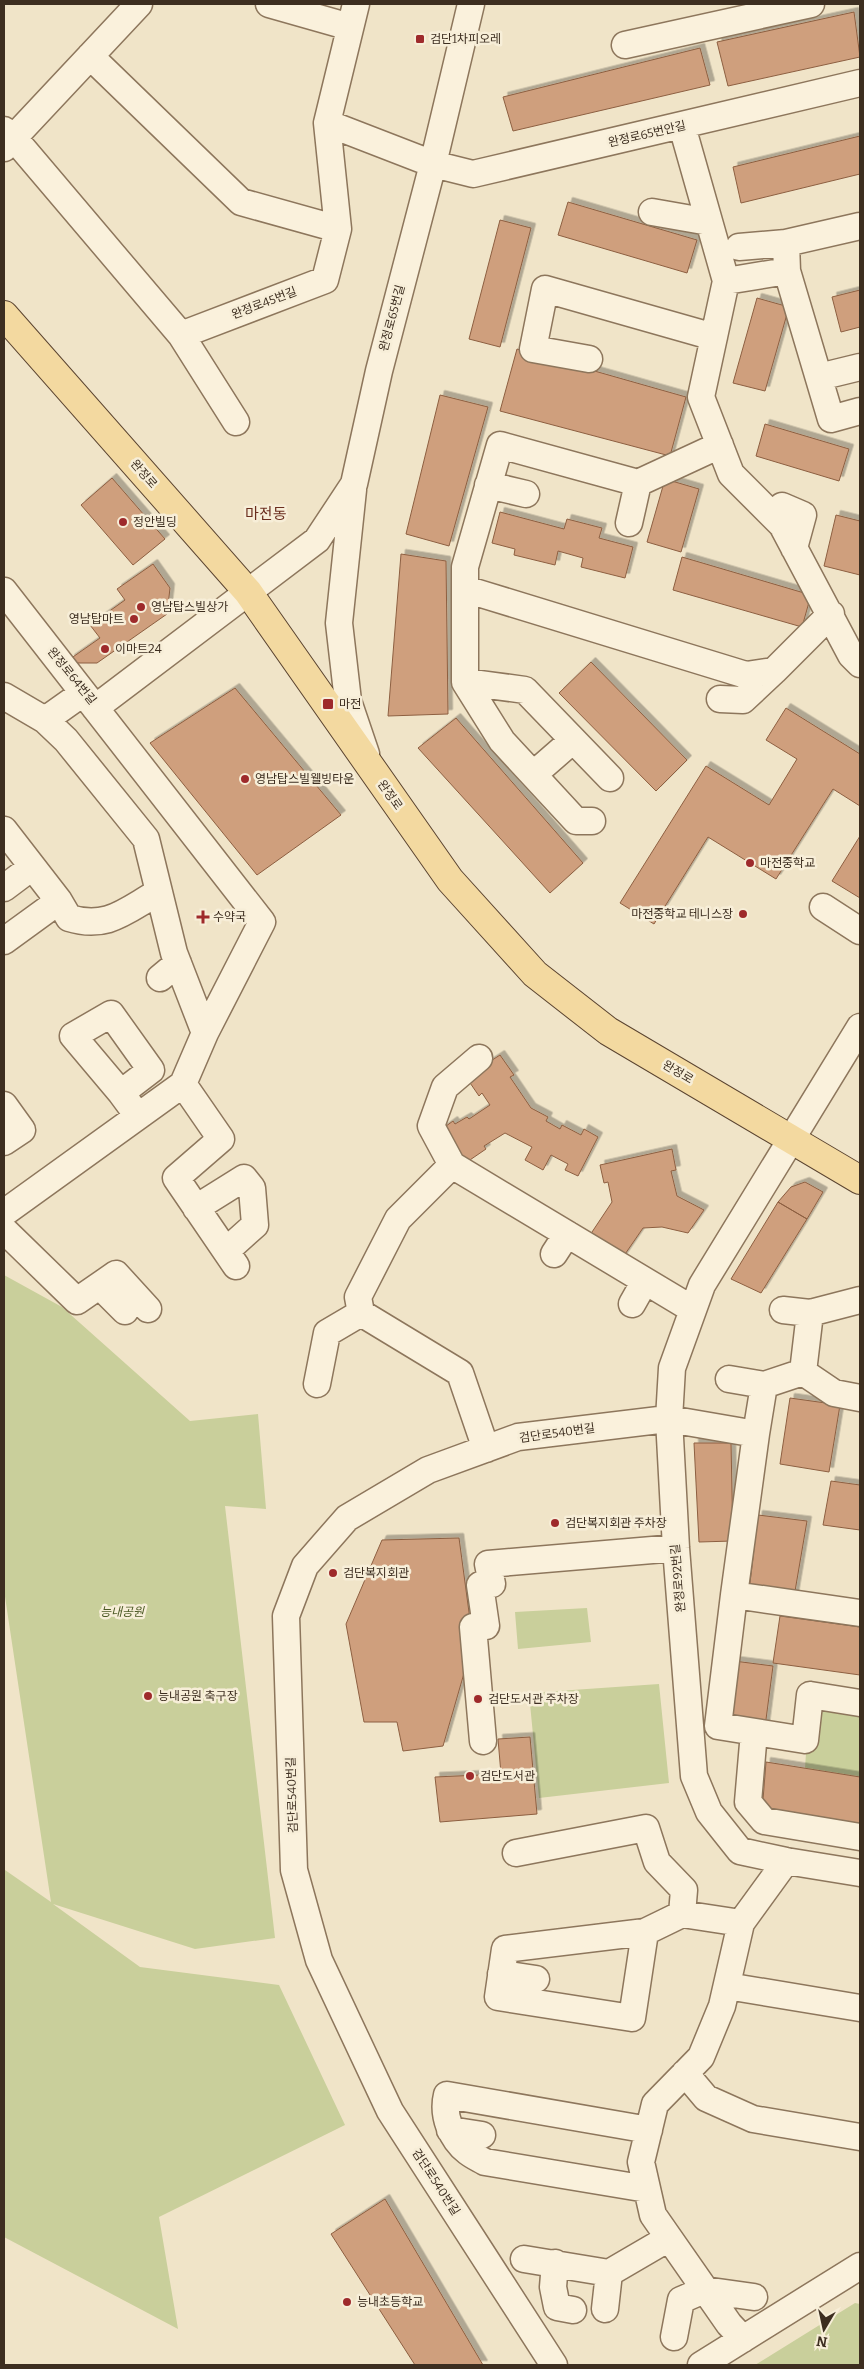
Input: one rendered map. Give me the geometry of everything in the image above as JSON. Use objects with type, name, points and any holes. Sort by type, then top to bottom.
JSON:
[{"type":"main road","name":"완정로","points":[[4,315],[248,592],[450,880],[536,974],[608,1031],[860,1180]]},
{"type":"street","points":[[139,4],[90,56],[7,138],[182,335],[236,422]]},
{"type":"street","points":[[269,4],[353,16]]},
{"type":"street","name":"완정로65번길","points":[[248,592],[317,540],[354,484],[379,371],[433,164],[471,4]]},
{"type":"street","points":[[625,45],[715,14],[811,4]]},
{"type":"street","name":"완정로45번길","points":[[182,335],[325,280],[338,229],[328,123],[353,16]]},
{"type":"street","points":[[90,56],[241,202],[338,229]]},
{"type":"street","name":"완정로65번안길","points":[[328,123],[433,164],[473,174],[682,126],[860,82]]},
{"type":"street","points":[[682,126],[726,281],[701,398],[731,474],[782,525],[850,655],[860,664]]},
{"type":"street","points":[[652,212],[709,222]]},
{"type":"street","points":[[739,247],[786,243],[860,226]]},
{"type":"street","points":[[786,243],[787,271],[831,419],[860,411]]},
{"type":"street","points":[[726,281],[787,271]]},
{"type":"street","points":[[589,359],[533,349],[545,289],[714,337]]},
{"type":"street","points":[[819,377],[860,367]]},
{"type":"street","points":[[592,821],[576,821],[564,810],[534,774],[502,741],[465,682],[465,567],[500,445],[638,483],[720,445]]},
{"type":"street","points":[[629,523],[638,483]]},
{"type":"street","points":[[354,484],[339,623],[348,701],[370,766]]},
{"type":"street","points":[[488,485],[526,494]]},
{"type":"street","points":[[782,506],[803,515],[794,548]]},
{"type":"street","points":[[465,589],[746,675],[774,671]]},
{"type":"street","name":"완정로64번길","points":[[4,590],[94,707],[248,592]]},
{"type":"street","points":[[720,699],[743,700],[830,614]]},
{"type":"street","points":[[465,682],[524,690],[610,778]]},
{"type":"street","points":[[4,696],[46,720],[155,832],[159,892],[169,971],[205,1032]]},
{"type":"street","points":[[46,720],[94,707]]},
{"type":"street","points":[[66,740],[94,707]]},
{"type":"street","points":[[4,1213],[183,1084],[205,1032],[262,922],[94,707]]},
{"type":"street","points":[[534,774],[573,740]]},
{"type":"street","points":[[5,836],[59,901],[69,918],[86,923],[106,922],[159,892]]},
{"type":"street","points":[[4,888],[32,867]]},
{"type":"street","points":[[4,941],[59,901]]},
{"type":"street","points":[[823,907],[860,931]]},
{"type":"street","name":"완정로92번길","points":[[860,1027],[774,1164],[702,1285],[672,1368],[668,1419],[694,1776],[709,1812],[740,1851],[786,1861],[860,1873]]},
{"type":"street","points":[[479,1058],[445,1087],[431,1126],[452,1165],[560,1244],[645,1281],[692,1309]]},
{"type":"street","points":[[183,1084],[221,1139],[176,1178],[196,1208],[231,1258],[254,1225],[252,1188],[244,1178],[196,1208]]},
{"type":"street","points":[[121,1094],[138,1116]]},
{"type":"street","points":[[4,1105],[22,1130],[4,1142]]},
{"type":"street","points":[[452,1165],[398,1219],[358,1297],[361,1313],[460,1373],[486,1449]]},
{"type":"street","points":[[4,1230],[77,1301],[100,1286],[136,1310]]},
{"type":"street","points":[[632,1304],[645,1281]]},
{"type":"street","points":[[783,1310],[810,1313],[860,1300]]},
{"type":"street","points":[[317,1384],[327,1333],[361,1313]]},
{"type":"street","points":[[803,1372],[810,1313]]},
{"type":"street","points":[[730,1379],[764,1384],[803,1372]]},
{"type":"street","points":[[803,1372],[834,1393],[860,1398]]},
{"type":"street","points":[[764,1384],[734,1595],[718,1726],[805,1740],[810,1695],[860,1703]]},
{"type":"street","name":"검단로540번길","points":[[554,2365],[390,2111],[319,1960],[294,1870],[286,1616],[305,1566],[347,1518],[428,1470],[518,1437],[668,1419],[756,1434]]},
{"type":"street","points":[[483,1741],[473,1627],[486,1626],[480,1585],[492,1584],[488,1564],[676,1548]]},
{"type":"street","points":[[734,1595],[860,1613]]},
{"type":"street","points":[[754,1732],[748,1802],[764,1821],[860,1837]]},
{"type":"street","points":[[516,1852],[646,1828],[657,1862],[684,1890],[682,1914]]},
{"type":"street","points":[[739,2334],[704,2290],[653,2215],[641,2162],[656,2104],[701,2057],[722,2006],[741,1923],[786,1861]]},
{"type":"street","points":[[645,1932],[632,2018],[498,1997],[505,1949],[645,1932],[682,1914],[741,1923]]},
{"type":"street","points":[[502,1974],[536,1979]]},
{"type":"street","points":[[727,1986],[860,2008]]},
{"type":"street","points":[[686,2073],[706,2098],[753,2120],[860,2137]]},
{"type":"street","points":[[647,2189],[486,2162],[467,2152],[450,2130],[444,2106],[447,2095],[649,2130]]},
{"type":"street","points":[[450,2130],[482,2135]]},
{"type":"street","points":[[524,2258],[609,2273],[669,2238]]},
{"type":"street","points":[[555,2263],[553,2286],[557,2307],[573,2310]]},
{"type":"street","points":[[701,2365],[739,2334],[794,2305],[860,2266]]},
{"type":"street","points":[[604,2309],[609,2273]]},
{"type":"street","points":[[674,2337],[681,2300],[704,2290],[754,2297]]},
{"type":"green space","name":"능내공원","points":[[4,1275],[62,1307],[190,1421],[258,1414],[266,1509],[225,1506],[275,1938],[195,1949],[53,1904],[140,1967],[279,1985],[345,2125],[159,2217],[178,2329],[4,2237],[4,1865],[5,1870],[51,1902],[4,1590]]},
{"type":"green space","points":[[587,1608],[591,1642],[518,1649],[515,1612]]},
{"type":"green space","points":[[659,1684],[669,1783],[539,1798],[529,1693]]},
{"type":"green space","points":[[810,1695],[860,1703],[860,1777],[805,1768]]},
{"type":"green space","points":[[855,2303],[860,2304],[860,2365],[755,2365]]},
{"type":"building","points":[[854,12],[860,57],[728,86],[717,42]]},
{"type":"building","points":[[700,48],[710,85],[513,131],[503,97]]},
{"type":"building","points":[[860,136],[860,174],[741,203],[733,167]]},
{"type":"building","points":[[568,202],[697,240],[687,273],[558,235]]},
{"type":"building","points":[[500,220],[531,228],[500,347],[469,339]]},
{"type":"building","points":[[860,290],[860,327],[841,332],[832,297]]},
{"type":"building","points":[[757,298],[789,307],[765,391],[733,383]]},
{"type":"building","points":[[517,349],[686,397],[670,456],[500,411]]},
{"type":"building","points":[[440,395],[488,407],[449,546],[406,534]]},
{"type":"building","points":[[765,424],[849,449],[839,481],[756,456]]},
{"type":"building","name":"정안빌딩","points":[[112,478],[165,539],[133,565],[81,505]]},
{"type":"building","points":[[665,479],[699,489],[681,552],[647,542]]},
{"type":"building","points":[[500,512],[564,529],[567,519],[602,528],[599,538],[633,547],[625,578],[581,567],[583,558],[558,551],[555,565],[514,555],[515,549],[492,543]]},
{"type":"building","points":[[836,515],[860,521],[860,575],[824,566]]},
{"type":"building","points":[[401,554],[446,561],[448,714],[388,716]]},
{"type":"building","points":[[682,557],[811,595],[802,627],[673,590]]},
{"type":"building","name":"영남탑스빌상가","points":[[153,564],[170,588],[167,614],[97,663],[72,663],[70,659],[100,638],[90,625],[125,600],[117,589]]},
{"type":"building","points":[[591,662],[687,760],[656,791],[559,693]]},
{"type":"building","name":"영남탑스빌웰빙타운","points":[[235,688],[341,815],[257,875],[150,743]]},
{"type":"building","points":[[786,708],[860,754],[860,806],[833,789],[776,879],[708,837],[654,924],[620,903],[706,766],[769,805],[797,759],[766,740]]},
{"type":"building","points":[[456,718],[583,863],[550,893],[418,748]]},
{"type":"building","points":[[860,836],[860,898],[832,881]]},
{"type":"building","points":[[500,1055],[514,1075],[510,1077],[531,1108],[548,1117],[546,1121],[560,1129],[562,1125],[581,1135],[584,1129],[598,1137],[578,1176],[565,1170],[568,1164],[551,1155],[543,1170],[525,1160],[532,1147],[505,1133],[484,1146],[486,1149],[464,1164],[442,1129],[453,1121],[455,1124],[467,1117],[469,1119],[490,1105],[482,1093],[479,1096],[466,1077]]},
{"type":"building","points":[[672,1149],[676,1170],[671,1171],[677,1196],[704,1210],[688,1233],[662,1227],[643,1228],[621,1260],[588,1238],[612,1202],[608,1182],[604,1183],[600,1165]]},
{"type":"building","points":[[805,1182],[823,1192],[807,1219],[778,1202],[791,1187]]},
{"type":"building","points":[[778,1202],[807,1219],[761,1293],[731,1279]]},
{"type":"building","points":[[790,1398],[840,1405],[829,1472],[780,1464]]},
{"type":"building","points":[[694,1443],[731,1443],[733,1541],[699,1542]]},
{"type":"building","points":[[831,1481],[860,1485],[860,1530],[823,1525]]},
{"type":"building","points":[[758,1515],[807,1521],[794,1597],[749,1591]]},
{"type":"building","name":"검단복지회관","points":[[459,1538],[471,1627],[471,1649],[443,1746],[403,1751],[397,1722],[364,1722],[346,1624],[382,1540]]},
{"type":"building","points":[[780,1616],[860,1627],[860,1675],[773,1663]]},
{"type":"building","points":[[734,1661],[773,1666],[765,1727],[725,1721]]},
{"type":"building","name":"검단도서관","points":[[530,1737],[537,1814],[440,1822],[435,1777],[501,1774],[498,1739]]},
{"type":"building","points":[[766,1762],[860,1777],[860,1829],[762,1812]]},
{"type":"building","points":[[385,2199],[483,2365],[415,2365],[331,2234]]},
{"type":"place","name":"검단1차피오레","points":[[420,39]]},
{"type":"place","name":"정안빌딩","points":[[123,522]]},
{"type":"place","name":"영남탑스빌상가","points":[[141,607]]},
{"type":"place","name":"영남탑마트","points":[[134,619]]},
{"type":"place","name":"이마트24","points":[[105,649]]},
{"type":"place","name":"마전","points":[[328,704]]},
{"type":"place","name":"영남탑스빌웰빙타운","points":[[245,779]]},
{"type":"place","name":"마전중학교","points":[[750,863]]},
{"type":"place","name":"마전중학교 테니스장","points":[[743,914]]},
{"type":"place","name":"수약국","points":[[203,917]]},
{"type":"place","name":"검단복지회관 주차장","points":[[555,1523]]},
{"type":"place","name":"검단복지회관","points":[[333,1573]]},
{"type":"place","name":"능내공원 축구장","points":[[148,1696]]},
{"type":"place","name":"검단도서관 주차장","points":[[478,1699]]},
{"type":"place","name":"검단도서관","points":[[470,1776]]},
{"type":"place","name":"능내초등학교","points":[[347,2302]]},
{"type":"district","name":"마전동","points":[[266,514]]}]
